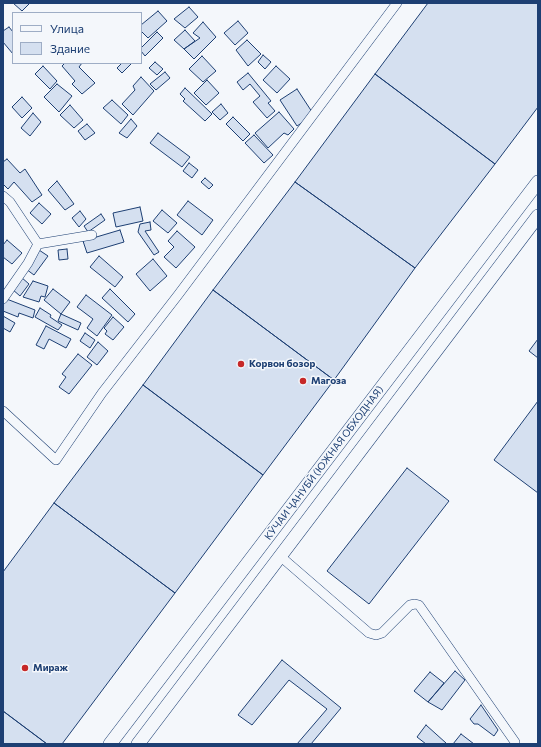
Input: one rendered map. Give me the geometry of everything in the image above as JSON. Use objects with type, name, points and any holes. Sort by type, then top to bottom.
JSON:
[{"type":"main road","name":"КӮЧАИ ҶАНУБӢ (ЮЖНАЯ ОБХОДНАЯ)","points":[[110,744],[538,182]]},
{"type":"main road","name":"КӮЧАИ ҶАНУБӢ (ЮЖНАЯ ОБХОДНАЯ)","points":[[138,744],[538,216]]},
{"type":"street","points":[[3,411],[56,460],[102,393],[183,289],[397,3]]},
{"type":"street","points":[[3,196],[10,202],[38,244]]},
{"type":"street","points":[[38,244],[92,235]]},
{"type":"street","points":[[3,299],[28,263],[38,244]]},
{"type":"street","points":[[280,556],[369,633],[376,635],[382,633],[410,605],[419,605],[515,742]]},
{"type":"building","points":[[13,3],[30,3],[22,11]]},
{"type":"building","points":[[428,3],[538,3],[538,107],[495,164],[375,74]]},
{"type":"building","points":[[189,7],[198,17],[185,28],[174,19]]},
{"type":"building","points":[[158,11],[167,21],[148,38],[142,32],[142,24]]},
{"type":"building","points":[[238,21],[248,33],[235,45],[224,33]]},
{"type":"building","points":[[203,22],[216,37],[194,59],[184,49],[200,38],[193,33]]},
{"type":"building","points":[[9,27],[12,31],[12,53],[3,42],[3,31]]},
{"type":"building","points":[[185,30],[195,41],[184,49],[174,40]]},
{"type":"building","points":[[157,32],[163,38],[145,56],[142,52],[142,47]]},
{"type":"building","points":[[247,40],[261,54],[248,66],[236,50]]},
{"type":"building","points":[[263,55],[271,62],[265,69],[258,62]]},
{"type":"building","points":[[202,56],[216,71],[203,82],[189,69]]},
{"type":"building","points":[[155,62],[163,69],[157,75],[149,68]]},
{"type":"building","points":[[64,64],[81,64],[79,67],[95,83],[82,94],[72,84],[75,81],[62,66]]},
{"type":"building","points":[[121,64],[131,64],[122,73],[117,68]]},
{"type":"building","points":[[43,66],[57,81],[50,89],[35,74]]},
{"type":"building","points":[[276,66],[290,79],[277,93],[263,80]]},
{"type":"building","points":[[165,72],[170,78],[156,90],[150,84]]},
{"type":"building","points":[[248,73],[271,101],[268,103],[275,111],[267,118],[253,102],[260,96],[250,84],[243,90],[237,82]]},
{"type":"building","points":[[375,74],[495,164],[415,268],[295,182]]},
{"type":"building","points":[[141,77],[154,91],[133,115],[122,104],[135,90],[133,86]]},
{"type":"building","points":[[207,80],[219,93],[206,105],[194,93]]},
{"type":"building","points":[[57,84],[72,96],[59,112],[44,97]]},
{"type":"building","points":[[185,88],[212,114],[205,121],[183,101],[185,99],[180,94]]},
{"type":"building","points":[[297,89],[314,115],[297,126],[280,100]]},
{"type":"building","points":[[22,97],[32,108],[22,118],[12,107]]},
{"type":"building","points":[[112,100],[128,115],[121,124],[103,108]]},
{"type":"building","points":[[221,104],[228,113],[220,120],[212,112]]},
{"type":"building","points":[[70,105],[83,120],[74,128],[60,115]]},
{"type":"building","points":[[279,112],[294,129],[288,135],[284,133],[268,148],[255,133]]},
{"type":"building","points":[[33,113],[41,122],[30,136],[21,128]]},
{"type":"building","points":[[233,117],[250,134],[243,141],[226,124]]},
{"type":"building","points":[[131,119],[137,126],[127,138],[119,133]]},
{"type":"building","points":[[87,124],[95,133],[85,140],[78,131]]},
{"type":"building","points":[[158,133],[190,157],[182,167],[150,143]]},
{"type":"building","points":[[254,135],[273,155],[264,163],[245,143]]},
{"type":"building","points":[[7,159],[20,173],[25,169],[42,195],[32,202],[14,182],[8,189],[3,184],[3,162]]},
{"type":"building","points":[[189,163],[198,170],[192,178],[183,171]]},
{"type":"building","points":[[205,178],[213,185],[209,189],[201,182]]},
{"type":"building","points":[[57,181],[74,204],[65,210],[48,190]]},
{"type":"building","points":[[295,182],[415,268],[334,380],[213,290]]},
{"type":"building","points":[[188,201],[213,220],[202,235],[177,215]]},
{"type":"building","points":[[39,203],[51,214],[42,224],[30,213]]},
{"type":"building","points":[[140,207],[143,221],[116,227],[113,213]]},
{"type":"building","points":[[162,210],[177,223],[168,233],[153,221]]},
{"type":"building","points":[[80,211],[86,219],[79,227],[72,218]]},
{"type":"building","points":[[101,214],[105,220],[88,232],[84,226]]},
{"type":"building","points":[[150,222],[151,230],[145,231],[159,252],[154,255],[138,232],[140,224]]},
{"type":"building","points":[[120,230],[124,242],[87,253],[83,241]]},
{"type":"building","points":[[177,231],[195,247],[176,268],[164,257],[174,247],[168,241]]},
{"type":"building","points":[[7,240],[22,253],[12,264],[3,257],[3,245]]},
{"type":"building","points":[[67,249],[68,259],[59,260],[58,250]]},
{"type":"building","points":[[39,250],[48,256],[34,275],[26,269]]},
{"type":"building","points":[[99,256],[123,277],[115,287],[90,267]]},
{"type":"building","points":[[153,259],[167,276],[150,291],[136,274]]},
{"type":"building","points":[[21,277],[29,284],[20,296],[12,289]]},
{"type":"building","points":[[33,281],[48,286],[45,297],[41,296],[39,302],[23,297]]},
{"type":"building","points":[[53,289],[70,302],[61,314],[44,300]]},
{"type":"building","points":[[110,289],[135,314],[128,322],[102,298]]},
{"type":"building","points":[[213,290],[334,380],[263,475],[143,385]]},
{"type":"building","points":[[86,295],[112,315],[97,336],[87,328],[93,319],[77,307]]},
{"type":"building","points":[[4,298],[35,310],[33,318],[19,313],[18,317],[3,311]]},
{"type":"building","points":[[40,308],[62,325],[58,330],[35,317]]},
{"type":"building","points":[[61,314],[81,323],[78,330],[58,321]]},
{"type":"building","points":[[3,316],[15,323],[10,332],[3,328]]},
{"type":"building","points":[[113,317],[124,327],[113,340],[105,334],[107,331],[104,328]]},
{"type":"building","points":[[46,326],[71,339],[66,348],[49,339],[44,349],[36,345]]},
{"type":"building","points":[[85,333],[95,340],[90,348],[80,341]]},
{"type":"building","points":[[538,339],[538,358],[529,351]]},
{"type":"building","points":[[98,342],[108,351],[97,365],[87,357]]},
{"type":"building","points":[[78,354],[92,365],[69,394],[59,387],[66,377],[62,374]]},
{"type":"building","points":[[143,385],[263,475],[175,593],[54,503]]},
{"type":"building","points":[[538,401],[538,493],[494,460]]},
{"type":"building","points":[[407,468],[449,501],[369,604],[327,571]]},
{"type":"building","points":[[54,503],[175,593],[62,744],[47,744],[3,711],[3,572]]},
{"type":"building","points":[[282,660],[341,708],[311,744],[297,744],[327,709],[289,680],[252,725],[238,715]]},
{"type":"building","points":[[455,671],[465,680],[442,710],[428,702]]},
{"type":"building","points":[[430,672],[444,683],[428,702],[414,691]]},
{"type":"building","points":[[481,705],[498,730],[494,736],[478,724],[474,724],[470,719]]},
{"type":"building","points":[[3,711],[47,744],[3,744]]},
{"type":"building","points":[[426,725],[446,743],[426,744],[417,737]]},
{"type":"building","points":[[461,734],[474,744],[453,744]]},
{"type":"place","name":"Корвон бозор","points":[[241,364]]},
{"type":"place","name":"Магоза","points":[[303,381]]},
{"type":"place","name":"Мираж","points":[[25,668]]}]
